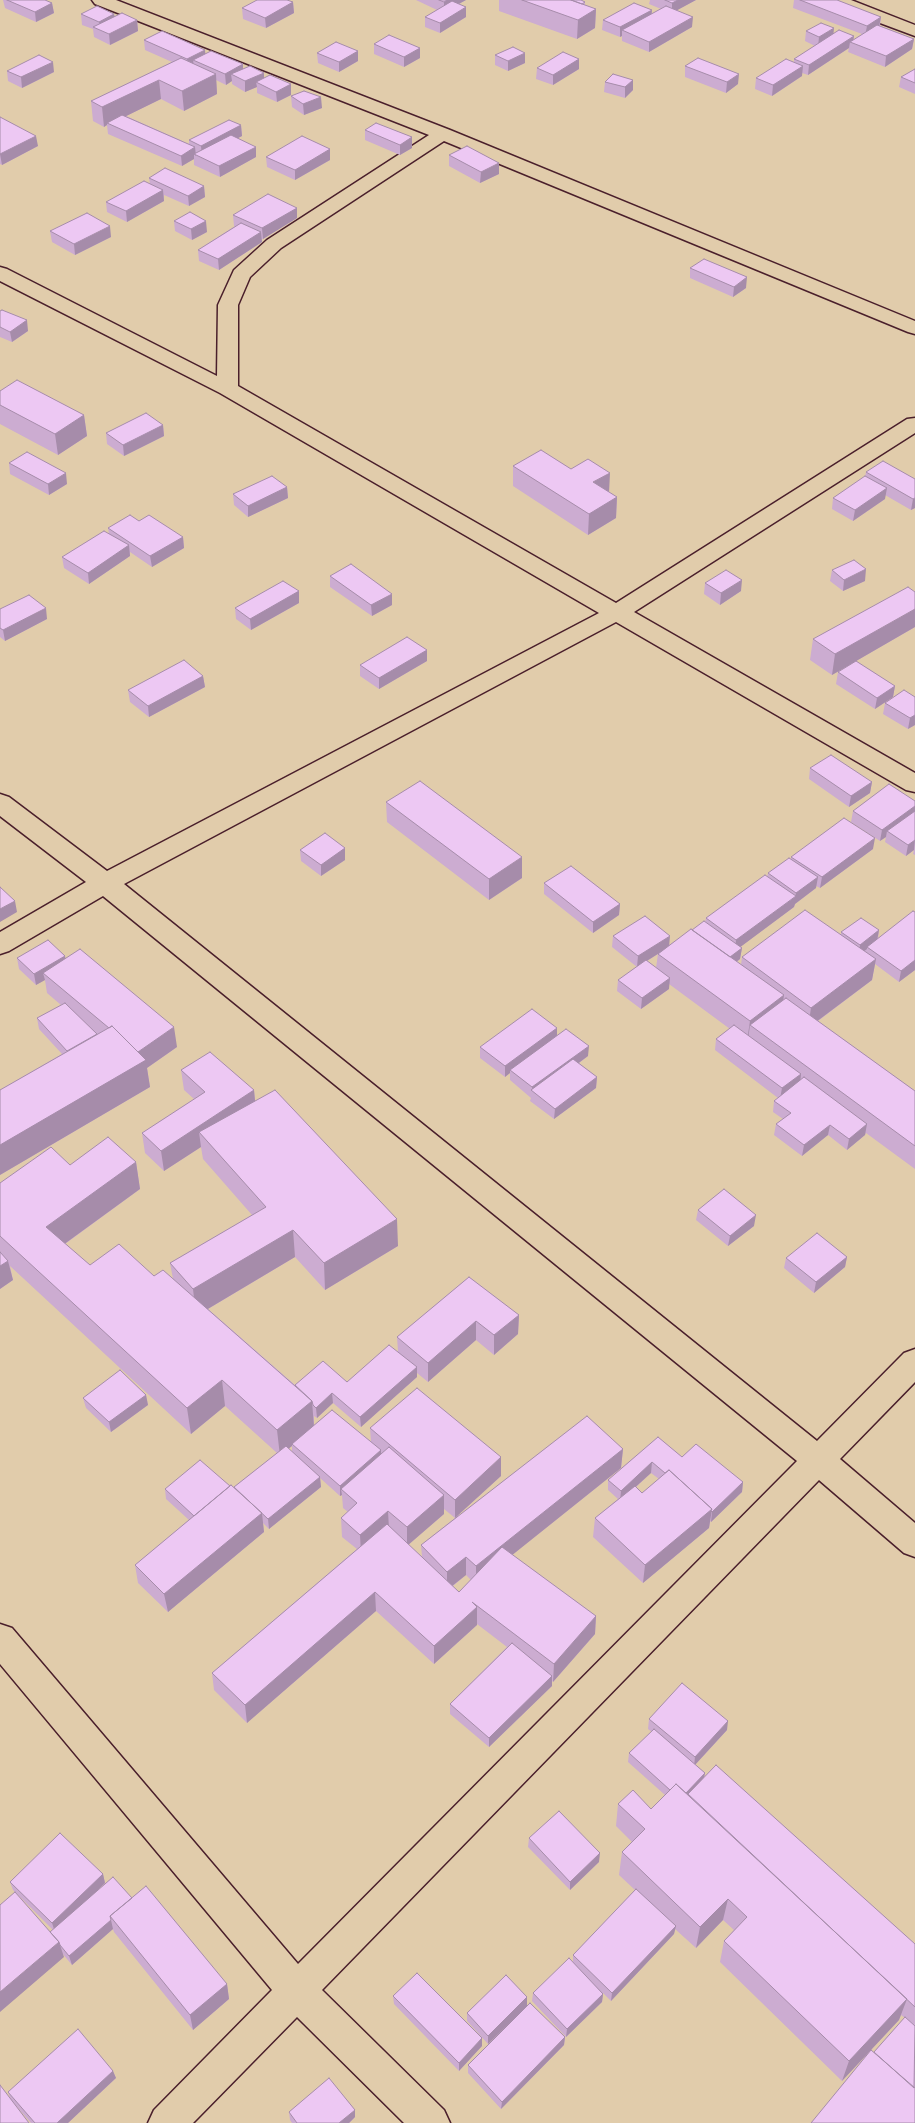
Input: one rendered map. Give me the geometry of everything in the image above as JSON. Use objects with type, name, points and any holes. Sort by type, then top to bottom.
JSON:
[{"type":"street","points":[[101,0],[443,134],[915,328]]},
{"type":"street","points":[[835,0],[915,31]]},
{"type":"street","points":[[227,389],[228,305],[240,274],[274,244],[443,134]]},
{"type":"street","points":[[0,273],[227,389],[915,784]]},
{"type":"street","points":[[0,944],[105,883],[618,612],[915,424]]},
{"type":"street","points":[[0,803],[105,883],[818,1460],[915,1543]]},
{"type":"street","points":[[167,2123],[915,1362]]},
{"type":"street","points":[[0,1639],[297,1991],[431,2123]]},
{"type":"building","points":[[7,0],[45,0],[52,3],[35,12]]},
{"type":"building","points":[[257,0],[287,0],[293,2],[265,18],[242,8]]},
{"type":"building","points":[[522,0],[571,0],[596,9],[578,20]]},
{"type":"building","points":[[571,0],[581,0],[585,2],[582,4]]},
{"type":"building","points":[[665,0],[678,0],[672,3]]},
{"type":"building","points":[[800,0],[837,0],[881,17],[867,26]]},
{"type":"building","points":[[452,1],[466,7],[440,23],[425,17]]},
{"type":"building","points":[[634,3],[652,10],[620,27],[603,20]]},
{"type":"building","points":[[97,6],[114,14],[99,22],[81,14]]},
{"type":"building","points":[[666,6],[693,17],[649,42],[622,30]]},
{"type":"building","points":[[122,13],[137,20],[109,34],[93,27]]},
{"type":"building","points":[[821,23],[834,28],[819,37],[806,31]]},
{"type":"building","points":[[877,25],[914,39],[886,56],[850,42]]},
{"type":"building","points":[[839,30],[854,36],[809,65],[794,59]]},
{"type":"building","points":[[162,31],[205,50],[187,59],[144,40]]},
{"type":"building","points":[[389,35],[420,48],[404,57],[374,44]]},
{"type":"building","points":[[336,42],[358,51],[339,62],[317,53]]},
{"type":"building","points":[[513,47],[525,53],[508,61],[495,55]]},
{"type":"building","points":[[211,51],[243,64],[225,74],[193,60]]},
{"type":"building","points":[[563,52],[579,59],[553,75],[537,68]]},
{"type":"building","points":[[39,55],[53,62],[21,77],[7,71]]},
{"type":"building","points":[[181,58],[216,74],[182,91],[159,80],[102,107],[91,101]]},
{"type":"building","points":[[698,58],[739,74],[727,82],[685,66]]},
{"type":"building","points":[[786,59],[803,66],[773,85],[756,78]]},
{"type":"building","points":[[250,66],[264,73],[245,81],[231,74]]},
{"type":"building","points":[[915,69],[915,83],[901,77]]},
{"type":"building","points":[[613,74],[633,80],[625,87],[605,82]]},
{"type":"building","points":[[270,75],[291,84],[276,92],[256,82]]},
{"type":"building","points":[[304,91],[321,97],[303,104],[291,96]]},
{"type":"building","points":[[122,115],[195,147],[181,156],[107,123]]},
{"type":"building","points":[[0,117],[36,136],[0,154]]},
{"type":"building","points":[[229,120],[241,125],[201,146],[189,140]]},
{"type":"building","points":[[376,123],[412,137],[400,145],[365,130]]},
{"type":"building","points":[[231,135],[256,147],[219,166],[194,154]]},
{"type":"building","points":[[302,136],[330,149],[295,170],[266,157]]},
{"type":"building","points":[[467,146],[499,163],[481,172],[449,155]]},
{"type":"building","points":[[165,168],[204,186],[188,196],[149,178]]},
{"type":"building","points":[[144,181],[163,190],[126,211],[106,202]]},
{"type":"building","points":[[268,194],[297,208],[262,228],[233,215]]},
{"type":"building","points":[[190,212],[206,221],[191,229],[174,221]]},
{"type":"building","points":[[87,213],[110,226],[74,244],[50,231]]},
{"type":"building","points":[[241,223],[261,232],[218,259],[198,250]]},
{"type":"building","points":[[704,259],[747,277],[734,287],[690,268]]},
{"type":"building","points":[[2,310],[27,320],[10,332],[0,327],[0,311]]},
{"type":"building","points":[[17,380],[84,415],[55,434],[0,405],[0,391]]},
{"type":"building","points":[[146,413],[163,425],[123,445],[106,433]]},
{"type":"building","points":[[541,450],[571,469],[588,459],[610,473],[593,482],[617,497],[589,514],[513,466]]},
{"type":"building","points":[[27,452],[66,473],[48,484],[9,463]]},
{"type":"building","points":[[883,461],[915,479],[915,498],[913,499],[866,472]]},
{"type":"building","points":[[272,476],[287,487],[248,506],[233,494]]},
{"type":"building","points":[[865,476],[887,488],[855,510],[833,498]]},
{"type":"building","points":[[130,515],[139,521],[149,515],[183,537],[150,556],[108,528]]},
{"type":"building","points":[[104,531],[129,545],[88,573],[62,557]]},
{"type":"building","points":[[854,560],[866,569],[844,580],[832,570]]},
{"type":"building","points":[[351,564],[392,594],[371,605],[330,576]]},
{"type":"building","points":[[726,570],[742,580],[721,593],[705,583]]},
{"type":"building","points":[[283,581],[299,591],[250,619],[235,608]]},
{"type":"building","points":[[908,587],[915,592],[915,609],[835,654],[813,639]]},
{"type":"building","points":[[29,595],[46,608],[3,630],[0,628],[0,609]]},
{"type":"building","points":[[407,637],[427,650],[379,678],[360,665]]},
{"type":"building","points":[[184,660],[203,676],[148,706],[128,690]]},
{"type":"building","points":[[856,661],[895,686],[877,698],[838,672]]},
{"type":"building","points":[[904,690],[915,697],[915,715],[910,718],[885,703]]},
{"type":"building","points":[[831,755],[872,782],[851,796],[810,768]]},
{"type":"building","points":[[420,781],[522,857],[489,879],[386,802]]},
{"type":"building","points":[[889,784],[915,801],[915,806],[882,830],[853,811]]},
{"type":"building","points":[[915,811],[915,840],[908,845],[887,831]]},
{"type":"building","points":[[844,818],[875,838],[822,877],[791,857]]},
{"type":"building","points":[[325,833],[345,848],[321,865],[300,850]]},
{"type":"building","points":[[789,858],[818,877],[796,893],[768,873]]},
{"type":"building","points":[[571,866],[620,904],[593,922],[544,883]]},
{"type":"building","points":[[765,875],[796,896],[736,940],[706,918]]},
{"type":"building","points":[[0,887],[15,901],[0,909]]},
{"type":"building","points":[[805,910],[876,959],[811,1008],[742,957]]},
{"type":"building","points":[[913,911],[915,912],[915,960],[901,971],[867,947]]},
{"type":"building","points":[[645,916],[670,936],[638,956],[613,936]]},
{"type":"building","points":[[861,918],[879,930],[860,945],[841,932]]},
{"type":"building","points":[[704,921],[742,948],[730,957],[692,930]]},
{"type":"building","points":[[691,929],[784,995],[750,1021],[658,954]]},
{"type":"building","points":[[48,940],[65,956],[34,974],[17,958]]},
{"type":"building","points":[[80,949],[174,1027],[138,1052],[112,1026],[109,1028],[43,973]]},
{"type":"building","points":[[646,960],[670,978],[642,998],[618,980]]},
{"type":"building","points":[[786,998],[915,1091],[915,1146],[750,1025]]},
{"type":"building","points":[[65,1003],[97,1034],[67,1051],[37,1018]]},
{"type":"building","points":[[532,1009],[557,1028],[505,1066],[480,1047]]},
{"type":"building","points":[[734,1025],[801,1074],[782,1088],[716,1039]]},
{"type":"building","points":[[112,1026],[146,1060],[0,1145],[0,1090]]},
{"type":"building","points":[[566,1029],[589,1046],[532,1087],[510,1070]]},
{"type":"building","points":[[210,1052],[254,1090],[161,1151],[142,1133],[205,1092],[181,1070]]},
{"type":"building","points":[[573,1059],[597,1077],[555,1109],[531,1090]]},
{"type":"building","points":[[804,1077],[867,1124],[849,1139],[830,1125],[804,1145],[776,1124],[791,1113],[774,1101]]},
{"type":"building","points":[[275,1090],[397,1219],[324,1263],[293,1230],[193,1289],[170,1263],[266,1207],[199,1132]]},
{"type":"building","points":[[108,1137],[136,1162],[46,1227],[90,1265],[119,1244],[154,1276],[163,1270],[312,1401],[277,1430],[222,1380],[187,1408],[0,1236],[0,1183],[51,1147],[70,1165]]},
{"type":"building","points":[[724,1189],[756,1215],[730,1236],[698,1210]]},
{"type":"building","points":[[817,1233],[847,1257],[816,1282],[786,1258]]},
{"type":"building","points":[[0,1252],[8,1261],[0,1266]]},
{"type":"building","points":[[469,1277],[519,1315],[494,1335],[476,1321],[428,1363],[397,1337]]},
{"type":"building","points":[[389,1345],[417,1367],[360,1417],[332,1393],[316,1408],[312,1401],[295,1385],[323,1361],[347,1382]]},
{"type":"building","points":[[120,1370],[146,1395],[109,1422],[83,1398]]},
{"type":"building","points":[[417,1388],[501,1457],[455,1500],[370,1428]]},
{"type":"building","points":[[332,1410],[381,1450],[340,1486],[292,1444]]},
{"type":"building","points":[[587,1416],[623,1449],[476,1566],[466,1557],[447,1572],[421,1545]]},
{"type":"building","points":[[658,1437],[682,1457],[696,1444],[743,1482],[712,1512],[712,1509],[669,1470],[665,1473],[652,1462],[621,1491],[608,1480]]},
{"type":"building","points":[[286,1446],[320,1477],[268,1519],[234,1487]]},
{"type":"building","points":[[389,1447],[444,1495],[407,1527],[388,1511],[360,1535],[341,1518],[357,1503],[341,1489]]},
{"type":"building","points":[[200,1460],[230,1486],[194,1516],[165,1489]]},
{"type":"building","points":[[669,1470],[712,1509],[645,1565],[595,1518],[635,1486],[642,1493]]},
{"type":"building","points":[[231,1485],[262,1513],[164,1594],[135,1565]]},
{"type":"building","points":[[387,1524],[459,1592],[502,1547],[596,1616],[554,1664],[472,1602],[477,1607],[434,1646],[375,1592],[245,1705],[212,1673]]},
{"type":"building","points":[[512,1643],[552,1676],[489,1738],[450,1704]]},
{"type":"building","points":[[682,1683],[728,1721],[695,1757],[649,1719]]},
{"type":"building","points":[[654,1729],[705,1773],[686,1793],[676,1784],[670,1790],[629,1753]]},
{"type":"building","points":[[716,1765],[915,1944],[915,2007],[688,1794]]},
{"type":"building","points":[[676,1784],[907,1999],[849,2061],[724,1941],[747,1917],[728,1899],[700,1927],[622,1852],[645,1829],[618,1804],[633,1790],[651,1809]]},
{"type":"building","points":[[559,1811],[600,1853],[570,1882],[529,1838]]},
{"type":"building","points":[[60,1833],[103,1874],[52,1923],[10,1882]]},
{"type":"building","points":[[113,1877],[132,1898],[110,1916],[111,1920],[69,1956],[50,1932]]},
{"type":"building","points":[[146,1886],[227,1984],[190,2015],[110,1916]]},
{"type":"building","points":[[636,1889],[676,1926],[612,1993],[573,1955]]},
{"type":"building","points":[[15,1892],[59,1942],[0,1992],[0,1905]]},
{"type":"building","points":[[569,1958],[603,1994],[567,2029],[533,1993]]},
{"type":"building","points":[[417,1973],[482,2038],[459,2063],[393,1996]]},
{"type":"building","points":[[506,1975],[527,1997],[488,2036],[467,2013]]},
{"type":"building","points":[[530,2003],[565,2037],[502,2102],[468,2065]]},
{"type":"building","points":[[905,2017],[915,2026],[914,2088],[874,2052]]},
{"type":"building","points":[[78,2029],[113,2071],[57,2123],[35,2123],[8,2092]]},
{"type":"building","points":[[871,2050],[915,2088],[915,2123],[811,2123]]},
{"type":"building","points":[[329,2078],[355,2110],[339,2123],[297,2123],[289,2112]]},
{"type":"building","points":[[0,2085],[29,2123],[0,2123]]}]
